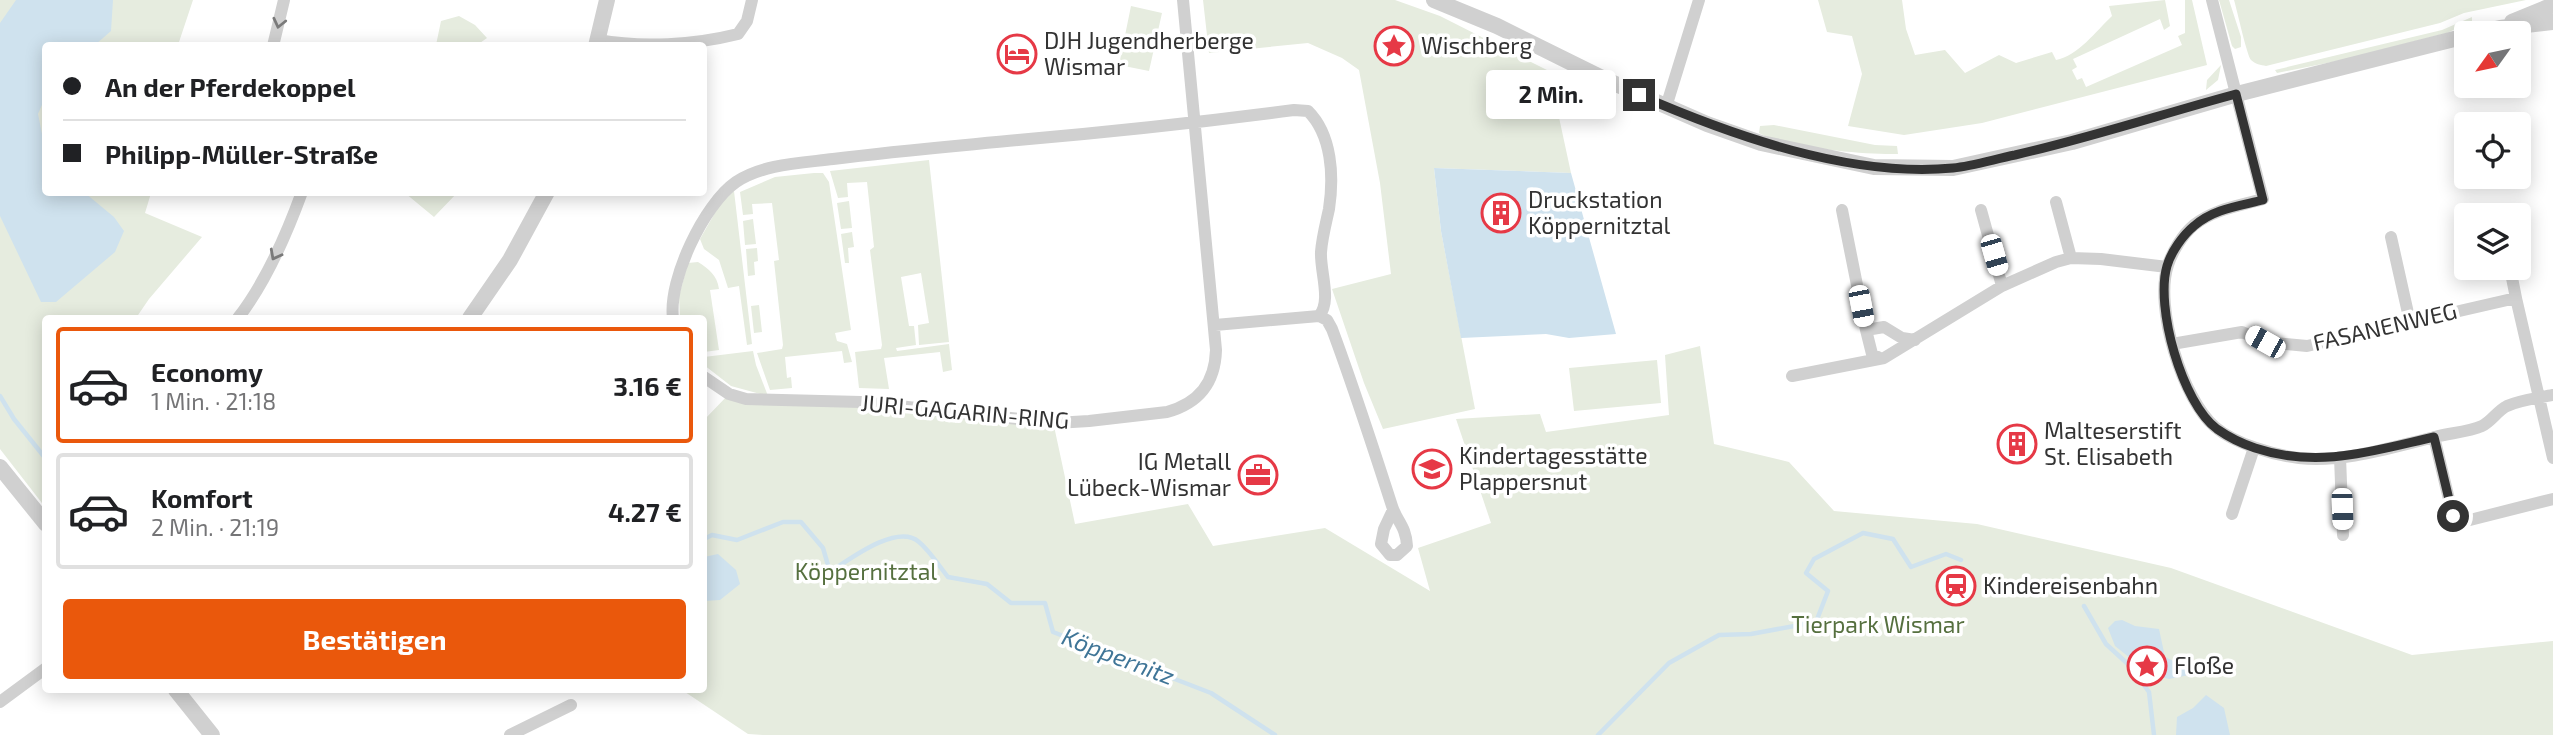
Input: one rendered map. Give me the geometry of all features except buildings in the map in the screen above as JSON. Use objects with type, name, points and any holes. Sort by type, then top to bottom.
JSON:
[{"type":"street","points":[[275,42],[284,0]]},
{"type":"street","points":[[597,42],[607,0]]},
{"type":"street","points":[[693,42],[738,34],[747,21],[752,0]]},
{"type":"street","name":"JURI-GAGARIN-RING","points":[[707,379],[729,394],[746,399],[860,402],[1056,422],[1167,412],[1179,409],[1197,398],[1210,383],[1214,373],[1216,350],[1183,0]]},
{"type":"street","points":[[1434,0],[1497,26],[1666,107],[1761,143],[1874,167],[1953,168],[2072,142],[2236,94],[2454,39]]},
{"type":"street","points":[[1666,107],[1699,0]]},
{"type":"street","points":[[2212,0],[2263,200],[2206,217],[2189,230],[2167,267],[2166,305],[2172,344],[2184,383],[2199,408],[2216,428],[2254,447],[2297,458],[2340,457],[2481,426],[2507,406],[2553,395]]},
{"type":"street","points":[[2516,21],[2553,5]]},
{"type":"street","points":[[2531,24],[2553,22]]},
{"type":"street","points":[[673,315],[675,284],[704,219],[713,205],[736,182],[765,169],[930,147],[1294,110],[1308,111],[1319,121],[1327,140],[1329,205],[1321,251],[1325,304],[1324,310],[1318,316]]},
{"type":"street","points":[[240,315],[250,303],[288,231],[301,196]]},
{"type":"street","points":[[472,315],[510,260],[545,196]]},
{"type":"street","points":[[2056,202],[2071,258]]},
{"type":"street","points":[[1842,210],[1870,349],[1872,354],[1880,358]]},
{"type":"street","points":[[1981,210],[2002,286]]},
{"type":"street","points":[[2391,237],[2410,322]]},
{"type":"street","points":[[1792,376],[1888,356],[2002,286],[2056,262],[2071,258],[2167,267]]},
{"type":"street","points":[[2512,280],[2553,458]]},
{"type":"street","name":"FASANENWEG","points":[[2172,344],[2242,332],[2265,342],[2307,346],[2516,298]]},
{"type":"street","points":[[1214,325],[1318,316],[1327,320],[1393,510]]},
{"type":"street","points":[[1866,330],[1884,327],[1902,338],[1915,340]]},
{"type":"street","points":[[2434,437],[2453,516],[2462,522],[2553,499]]},
{"type":"street","points":[[2232,514],[2254,447]]},
{"type":"street","points":[[2340,457],[2343,535]]},
{"type":"street","points":[[0,467],[42,519]]},
{"type":"street","points":[[0,702],[42,671]]},
{"type":"street","points":[[178,693],[212,735]]},
{"type":"street","points":[[510,735],[571,705]]},
{"type":"green space","points":[[0,0],[193,0],[179,42],[42,42],[42,196],[150,196],[145,213],[202,237],[138,315],[42,315],[42,503],[0,449]]},
{"type":"green space","points":[[1203,0],[1395,0],[1440,16],[1549,71],[1571,173],[1434,168],[1441,231],[1475,409],[1383,429],[1364,383],[1332,289],[1391,274],[1380,183],[1359,70],[1342,58],[1308,43],[1209,53]]},
{"type":"green space","points":[[1818,0],[1902,0],[1906,29],[1915,55],[1945,50],[1965,73],[1999,55],[2016,63],[2052,52],[2056,60],[2064,58],[2079,48],[2112,16],[2109,6],[2165,0],[2170,26],[2164,30],[2160,19],[2073,59],[2077,67],[2072,70],[2077,80],[2082,78],[2086,87],[2182,45],[2178,36],[2185,33],[2185,0],[2192,0],[2207,65],[1982,123],[1904,135],[1848,126],[1862,74],[1852,36],[1827,32]]},
{"type":"green space","points":[[2219,0],[2229,0],[2241,37],[2241,47],[2235,49],[2232,46]]},
{"type":"green space","points":[[2234,0],[2526,0],[2464,13],[2440,23],[2266,66],[2249,57]]},
{"type":"green space","points":[[1131,6],[1162,13],[1149,71],[1119,65]]},
{"type":"green space","points":[[459,16],[475,25],[487,38],[481,42],[437,42],[441,21]]},
{"type":"green space","points":[[2454,25],[2454,30],[2447,33],[2342,60],[2277,73],[2275,70],[2442,30]]},
{"type":"green space","points":[[2221,65],[2218,80],[2206,90],[2207,80]]},
{"type":"green space","points":[[1774,125],[1875,145],[1897,146],[1898,154],[1847,152],[1806,146],[1759,133],[1760,126]]},
{"type":"green space","points":[[929,160],[949,342],[919,345],[918,325],[929,323],[921,273],[901,277],[909,326],[914,326],[916,345],[896,348],[897,351],[949,344],[952,370],[943,372],[940,352],[884,358],[889,389],[859,388],[855,352],[881,349],[882,345],[870,250],[874,247],[867,182],[847,183],[848,197],[838,198],[830,171]]},
{"type":"green space","points":[[823,173],[829,182],[851,330],[835,333],[837,341],[847,344],[852,362],[844,363],[842,351],[785,357],[787,378],[791,377],[792,388],[770,390],[757,353],[782,349],[783,345],[774,261],[779,260],[772,203],[752,204],[753,214],[743,215],[740,192],[775,177]]},
{"type":"green space","points":[[734,191],[752,344],[747,345],[739,286],[728,288],[719,260],[704,249],[700,239],[720,204]]},
{"type":"green space","points":[[409,196],[454,196],[434,217]]},
{"type":"green space","points":[[849,201],[852,228],[841,229],[837,203]]},
{"type":"green space","points":[[753,219],[756,244],[745,245],[743,221]]},
{"type":"green space","points":[[852,232],[854,247],[848,248],[849,263],[845,263],[841,234]]},
{"type":"green space","points":[[757,248],[755,275],[748,276],[746,249]]},
{"type":"green space","points":[[698,262],[706,267],[718,284],[719,289],[710,290],[719,350],[707,352],[707,315],[680,315],[679,296],[688,263]]},
{"type":"green space","points":[[759,305],[762,332],[754,333],[751,306]]},
{"type":"green space","name":"Köppernitztal","points":[[1700,346],[1714,444],[1789,462],[1834,511],[1977,524],[2171,568],[2412,655],[2553,641],[2553,735],[763,735],[748,734],[686,693],[707,693],[707,417],[729,394],[1054,426],[1075,524],[1188,504],[1213,546],[1325,528],[1430,591],[1418,548],[1491,523],[1456,419],[1540,414],[1546,432],[1669,415],[1665,355]]},
{"type":"green space","points":[[753,351],[768,396],[731,386],[707,367],[707,357]]},
{"type":"green space","points":[[1657,360],[1661,403],[1574,411],[1569,368]]},
{"type":"water","points":[[16,0],[113,0],[111,31],[98,42],[42,42],[42,105],[38,114],[42,134],[42,196],[89,196],[114,217],[124,231],[115,252],[56,302],[41,302],[0,216],[0,23]]},
{"type":"water","points":[[1434,168],[1571,173],[1616,334],[1569,338],[1546,334],[1461,338],[1441,231]]},
{"type":"water","points":[[718,554],[736,570],[740,584],[720,600],[707,601],[707,556]]},
{"type":"water","points":[[2122,620],[2135,626],[2159,629],[2165,657],[2199,673],[2169,679],[2150,674],[2115,646],[2108,628],[2115,621]]},
{"type":"water","points":[[2206,695],[2224,708],[2230,735],[2176,735],[2177,717],[2193,708]]},
{"type":"waterway","name":"Köppernitz","points":[[0,396],[14,419],[42,454]]},
{"type":"waterway","name":"Köppernitz","points":[[707,538],[712,535],[737,540],[783,522],[801,522],[823,548],[830,572],[874,545],[899,537],[910,537],[931,554],[948,577],[987,584],[1011,603],[1045,603],[1053,632],[1211,693],[1275,735]]},
{"type":"waterway","name":"Köppernitz","points":[[1598,735],[1669,663],[1719,635],[1751,634],[1816,622],[1828,591],[1806,573],[1814,559],[1863,533],[1893,539],[1911,567],[1946,554],[1961,560]]},
{"type":"waterway","name":"Köppernitz","points":[[2084,606],[2106,644],[2130,666],[2149,692],[2154,735]]},
{"type":"place","name":"Wischberg","points":[[1394,46]]},
{"type":"place","name":"DJH Jugendherberge Wismar","points":[[1017,54]]},
{"type":"place","name":"Druckstation Köppernitztal","points":[[1501,213]]},
{"type":"place","name":"Malteserstift St. Elisabeth","points":[[2017,444]]},
{"type":"place","name":"Kindertagesstätte Plappersnut","points":[[1432,469]]},
{"type":"place","name":"IG Metall Lübeck-Wismar","points":[[1258,475]]},
{"type":"place","name":"Kindereisenbahn","points":[[1956,586]]},
{"type":"place","name":"Floße","points":[[2147,666]]},
{"type":"route","points":[[1639,95],[1761,143],[1874,167],[1953,168],[2072,142],[2236,94],[2263,200],[2206,217],[2189,230],[2167,267],[2165,286],[2168,323],[2176,362],[2184,383],[2199,408],[2216,428],[2254,447],[2297,458],[2340,457],[2434,437],[2453,516]]},
{"type":"park label","name":"Tierpark Wismar","points":[[1878,625]]}]
